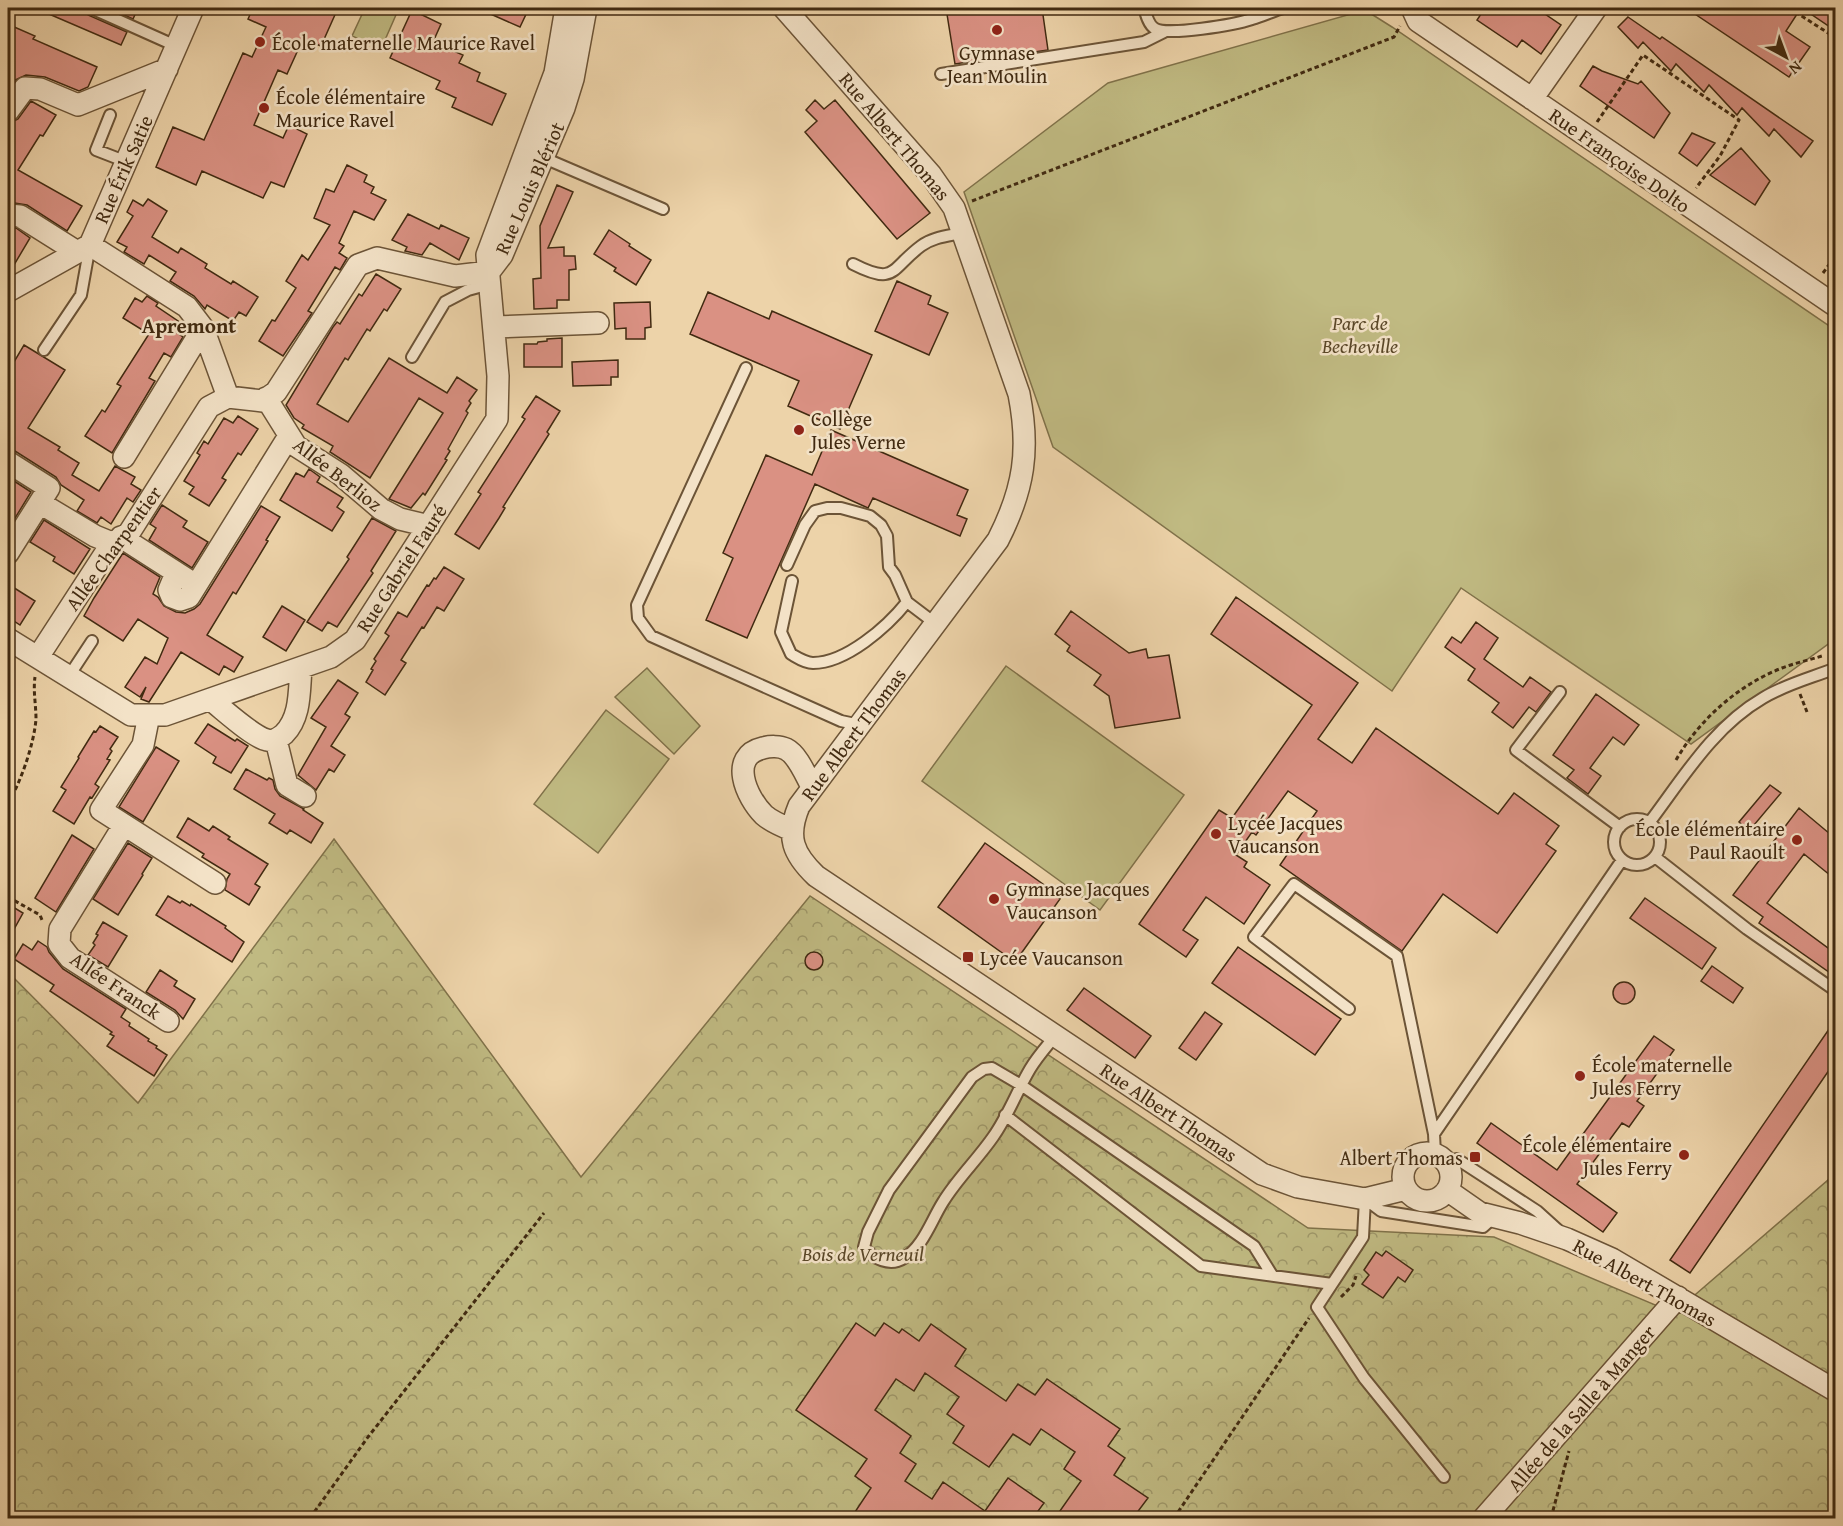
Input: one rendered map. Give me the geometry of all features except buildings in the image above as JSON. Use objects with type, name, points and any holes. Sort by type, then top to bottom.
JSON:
[{"type":"street","name":"Rue Érik Satie","points":[[83,248],[127,162],[193,8]]},
{"type":"street","name":"Rue Louis Blériot","points":[[490,278],[487,255],[555,73],[566,8]]},
{"type":"street","name":"Rue Louis Blériot","points":[[490,278],[544,158],[573,79],[586,8]]},
{"type":"street","name":"Rue Albert Thomas","points":[[784,8],[931,175],[954,208],[1019,394],[1024,421],[1025,447],[1017,498],[998,540],[799,806],[792,830],[792,842],[797,853],[816,876],[1262,1174],[1298,1187],[1365,1199],[1406,1190]]},
{"type":"street","points":[[1532,99],[1596,8]]},
{"type":"street","name":"Rue Françoise Dolto","points":[[1408,12],[1836,306]]},
{"type":"street","points":[[8,111],[26,88],[40,89],[78,105],[167,69]]},
{"type":"street","points":[[8,215],[20,216],[83,248],[187,307],[203,328],[228,397],[263,401],[276,392],[358,265],[377,258],[455,276],[490,278]]},
{"type":"street","points":[[8,291],[83,248]]},
{"type":"street","name":"Rue Gabriel Fauré","points":[[8,639],[131,715],[165,715],[331,657],[355,640],[497,419],[498,376],[490,278]]},
{"type":"street","points":[[494,327],[598,323]]},
{"type":"street","points":[[124,457],[203,328]]},
{"type":"street","name":"Allée Charpentier","points":[[38,657],[117,540],[129,533],[209,407],[228,397]]},
{"type":"street","name":"Allée Berlioz","points":[[266,398],[296,446],[340,474],[381,509],[400,519],[429,526]]},
{"type":"street","points":[[40,502],[95,536],[117,540],[196,585],[289,436]]},
{"type":"street","points":[[8,462],[48,488],[8,553]]},
{"type":"street","points":[[211,699],[257,736],[269,741],[276,740],[291,727],[297,713],[301,668]]},
{"type":"street","points":[[149,715],[143,745],[101,810],[215,883]]},
{"type":"street","points":[[276,740],[287,785],[305,796]]},
{"type":"street","points":[[792,830],[775,823],[764,815],[745,788],[742,771],[746,758],[757,749],[770,746],[787,749],[797,761],[812,788]]},
{"type":"street","name":"Allée Franck","points":[[124,825],[60,929],[59,944],[70,958],[168,1021]]},
{"type":"street","points":[[1439,1150],[1451,1176],[1447,1190],[1434,1200],[1426,1201],[1412,1196],[1406,1190],[1403,1175],[1408,1162],[1420,1153],[1439,1150]]},
{"type":"street","name":"Rue Albert Thomas","points":[[1447,1190],[1480,1213],[1567,1239],[1612,1259],[1836,1391]]},
{"type":"street","name":"Allée de la Salle à Manger","points":[[1484,1518],[1678,1297]]},
{"type":"lane","points":[[91,8],[176,46]]},
{"type":"lane","points":[[1144,8],[1148,21],[1155,28],[1164,32]]},
{"type":"lane","points":[[941,75],[1144,42],[1164,32],[1250,20],[1283,8]]},
{"type":"lane","points":[[110,115],[96,150],[127,162]]},
{"type":"lane","points":[[544,158],[663,209]]},
{"type":"lane","points":[[854,264],[868,272],[882,276],[891,274],[922,245],[939,237],[962,233]]},
{"type":"lane","points":[[44,350],[81,295],[83,248]]},
{"type":"lane","points":[[412,357],[445,302],[490,278]]},
{"type":"lane","points":[[746,368],[637,605],[638,618],[651,636],[841,721],[860,724]]},
{"type":"lane","points":[[787,565],[805,525],[815,511],[827,508],[870,516],[881,525],[887,536],[888,567],[895,575],[900,590],[908,602],[936,624]]},
{"type":"lane","points":[[792,581],[781,632],[791,654],[811,663],[827,661],[843,655],[878,631],[908,602]]},
{"type":"lane","points":[[69,676],[92,640]]},
{"type":"lane","points":[[1649,823],[1717,734],[1734,716],[1774,692],[1836,668]]},
{"type":"lane","points":[[1560,692],[1516,750],[1620,827]]},
{"type":"lane","points":[[1634,820],[1649,823],[1659,835],[1659,850],[1655,857],[1649,862],[1635,865],[1622,860],[1615,848],[1614,840],[1620,827],[1634,820]]},
{"type":"lane","points":[[1655,857],[1747,929],[1836,991]]},
{"type":"lane","points":[[1439,1150],[1622,860]]},
{"type":"lane","points":[[1349,1009],[1254,937],[1294,884],[1397,956],[1439,1150]]},
{"type":"lane","points":[[1055,1036],[1031,1067],[1021,1085],[994,1136],[944,1201],[920,1243],[903,1259],[885,1262],[871,1256],[864,1247],[868,1232],[889,1190],[972,1077],[984,1069],[992,1068],[1021,1085],[1254,1246],[1272,1275]]},
{"type":"lane","points":[[1005,1115],[1201,1266],[1332,1284]]},
{"type":"lane","points":[[1439,1150],[1457,1159],[1537,1211],[1567,1239]]},
{"type":"lane","points":[[1365,1199],[1381,1211],[1482,1227],[1494,1217]]},
{"type":"lane","points":[[1365,1199],[1364,1237],[1317,1307],[1364,1378],[1444,1477]]},
{"type":"path","points":[[1789,8],[1836,38]]},
{"type":"path","points":[[954,208],[1394,37],[1408,12]]},
{"type":"path","points":[[1586,136],[1622,88],[1643,55],[1739,120],[1720,156],[1685,204]]},
{"type":"path","points":[[8,803],[32,742],[36,718],[33,690],[38,657]]},
{"type":"path","points":[[8,897],[40,915],[47,930],[59,944]]},
{"type":"path","points":[[310,1518],[368,1437],[544,1213]]},
{"type":"path","points":[[1174,1518],[1317,1307]]},
{"type":"path","points":[[1551,1518],[1571,1441]]},
{"type":"green space","points":[[365,8],[399,8],[381,49],[352,36]]},
{"type":"green space","name":"Parc de Becheville","points":[[1365,10],[1835,330],[1835,639],[1691,744],[1461,588],[1392,691],[1053,447],[964,192],[1108,83]]},
{"type":"green space","points":[[1006,666],[1184,795],[1100,910],[922,781]]},
{"type":"green space","points":[[647,668],[700,726],[674,754],[615,697]]},
{"type":"green space","points":[[606,710],[669,759],[598,853],[534,804]]},
{"type":"green space","name":"Bois de Verneuil","points":[[334,839],[581,1177],[810,896],[1308,1228],[1494,1237],[1674,1313],[1835,1174],[1835,1518],[8,1518],[8,972],[138,1103]]},
{"type":"place","name":"Gymnase Jean Moulin","points":[[997,30]]},
{"type":"place","name":"École maternelle Maurice Ravel","points":[[260,42]]},
{"type":"place","name":"École élémentaire Maurice Ravel","points":[[264,108]]},
{"type":"place","name":"Collège Jules Verne","points":[[799,430]]},
{"type":"place","name":"Lycée Jacques Vaucanson","points":[[1216,834]]},
{"type":"place","name":"École élémentaire Paul Raoult","points":[[1797,840]]},
{"type":"place","name":"Gymnase Jacques Vaucanson","points":[[994,899]]},
{"type":"place","name":"Lycée Vaucanson","points":[[968,957]]},
{"type":"place","name":"École maternelle Jules Ferry","points":[[1580,1076]]},
{"type":"place","name":"École élémentaire Jules Ferry","points":[[1684,1155]]},
{"type":"place","name":"Albert Thomas","points":[[1475,1157]]},
{"type":"district","name":"Apremont","points":[[189,325]]}]
